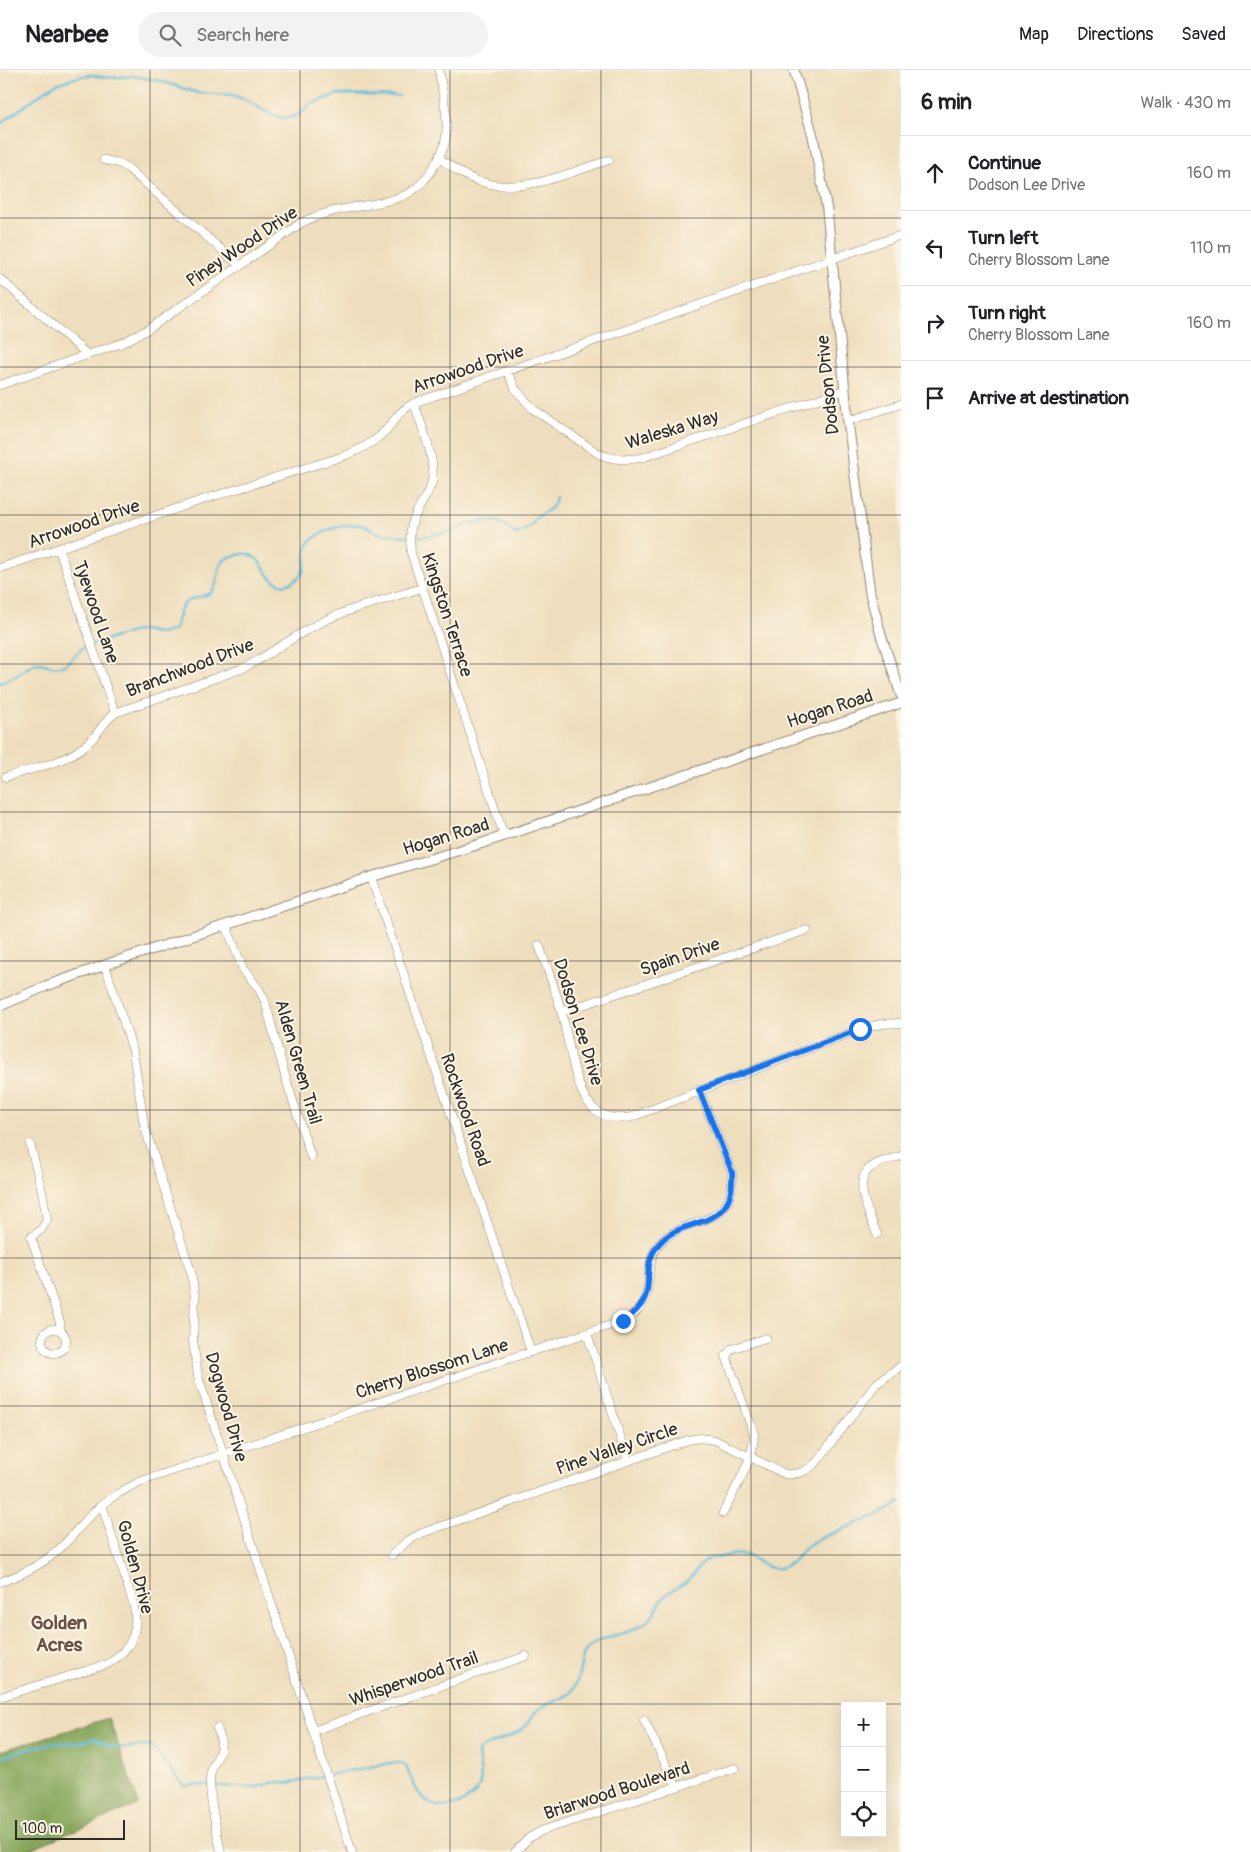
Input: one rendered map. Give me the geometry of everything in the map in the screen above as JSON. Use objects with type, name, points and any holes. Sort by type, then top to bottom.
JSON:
[{"type":"street","name":"Piney Wood Drive","points":[[0,385],[122,343],[147,330],[314,216],[328,211],[394,200],[408,194],[425,180],[439,158],[445,142],[446,126],[439,70]]},
{"type":"street","name":"Dodson Drive","points":[[794,70],[820,169],[827,210],[848,421],[870,593],[881,635],[901,695]]},
{"type":"street","points":[[439,158],[473,179],[490,184],[508,186],[532,184],[609,160]]},
{"type":"street","points":[[104,160],[119,163],[129,169],[240,266]]},
{"type":"street","name":"Arrowood Drive","points":[[0,568],[208,498],[341,457],[362,449],[380,436],[402,409],[414,403],[901,235]]},
{"type":"street","points":[[0,279],[88,355]]},
{"type":"street","name":"Waleska Way","points":[[507,371],[516,390],[533,409],[599,454],[609,459],[622,461],[641,458],[845,390]]},
{"type":"street","name":"Kingston Terrace","points":[[414,403],[432,470],[430,489],[414,517],[410,536],[411,553],[504,836]]},
{"type":"street","points":[[848,421],[901,404]]},
{"type":"street","name":"Tyewood Lane","points":[[59,549],[115,712]]},
{"type":"street","name":"Branchwood Drive","points":[[6,777],[64,758],[76,752],[90,741],[105,720],[115,712],[241,669],[260,660],[300,633],[321,622],[422,588]]},
{"type":"street","name":"Hogan Road","points":[[1,1006],[46,986],[105,965],[371,877],[504,836],[901,703]]},
{"type":"street","name":"Rockwood Road","points":[[371,877],[531,1352]]},
{"type":"street","name":"Alden Green Trail","points":[[226,925],[243,969],[265,1000],[285,1076],[311,1157]]},
{"type":"street","name":"Spain Drive","points":[[562,1012],[807,930]]},
{"type":"street","name":"Dodson Lee Drive","points":[[540,945],[562,1012],[573,1062],[583,1093],[588,1102],[598,1112],[612,1118],[632,1117],[860,1029],[881,1024],[901,1023]]},
{"type":"street","name":"Dogwood Drive","points":[[105,965],[133,1051],[144,1125],[191,1272],[195,1297],[193,1341],[195,1361],[352,1852]]},
{"type":"street","name":"Cherry Blossom Lane","points":[[0,1582],[41,1563],[58,1550],[102,1505],[121,1491],[139,1482],[623,1321],[636,1312],[647,1295],[650,1262],[658,1244],[672,1234],[714,1216],[723,1209],[729,1199],[733,1186],[732,1172],[699,1090]]},
{"type":"street","points":[[30,1144],[47,1220],[41,1230],[31,1237],[60,1322],[60,1330]]},
{"type":"street","points":[[876,1234],[862,1190],[863,1176],[875,1165],[901,1156]]},
{"type":"street","points":[[587,1333],[628,1461]]},
{"type":"street","points":[[723,1513],[754,1444],[754,1434],[726,1356],[731,1350],[766,1338]]},
{"type":"street","name":"Pine Valley Circle","points":[[392,1555],[406,1542],[422,1533],[688,1440],[700,1438],[715,1440],[784,1474],[797,1474],[808,1470],[816,1463],[876,1384],[901,1366]]},
{"type":"street","name":"Golden Drive","points":[[0,1697],[108,1664],[120,1656],[129,1646],[136,1626],[134,1606],[102,1505]]},
{"type":"street","name":"Whisperwood Trail","points":[[313,1730],[526,1656]]},
{"type":"street","points":[[644,1720],[677,1787]]},
{"type":"street","points":[[217,1728],[222,1740],[222,1748],[213,1768],[210,1782],[221,1852]]},
{"type":"street","name":"Briarwood Boulevard","points":[[515,1852],[529,1838],[541,1831],[735,1768]]},
{"type":"green space","points":[[109,1718],[139,1804],[23,1852],[0,1852],[0,1751]]},
{"type":"waterway","points":[[0,124],[58,83],[90,75],[109,78],[133,76],[161,81],[198,93],[232,95],[282,118],[293,117],[303,112],[310,104],[338,94],[399,96]]},
{"type":"waterway","points":[[0,683],[17,675],[33,664],[41,663],[54,667],[62,666],[68,663],[81,649],[90,645],[144,630],[161,634],[174,630],[183,605],[189,600],[211,593],[216,585],[220,566],[227,558],[248,554],[258,560],[272,579],[285,585],[295,580],[301,574],[310,542],[317,536],[334,528],[359,525],[378,533],[399,536],[429,536],[476,523],[494,521],[501,523],[517,534],[531,526],[535,519],[551,508],[556,497]]},
{"type":"waterway","points":[[0,1757],[36,1747],[57,1743],[79,1743],[95,1738],[113,1748],[152,1746],[184,1786],[205,1785],[252,1788],[276,1782],[287,1783],[390,1763],[401,1763],[406,1766],[416,1789],[425,1800],[440,1806],[457,1805],[472,1796],[477,1790],[481,1775],[478,1752],[482,1748],[520,1731],[537,1711],[570,1693],[577,1681],[582,1660],[588,1647],[600,1640],[634,1630],[646,1622],[666,1595],[691,1578],[706,1561],[721,1556],[746,1555],[771,1568],[780,1568],[790,1564],[812,1543],[891,1509],[901,1502]]},
{"type":"district","name":"Golden Acres","points":[[59,1634]]},
{"type":"route","points":[[623,1321],[636,1312],[647,1295],[650,1262],[658,1244],[672,1234],[714,1216],[723,1209],[729,1199],[733,1186],[732,1172],[699,1090],[860,1029]]}]
